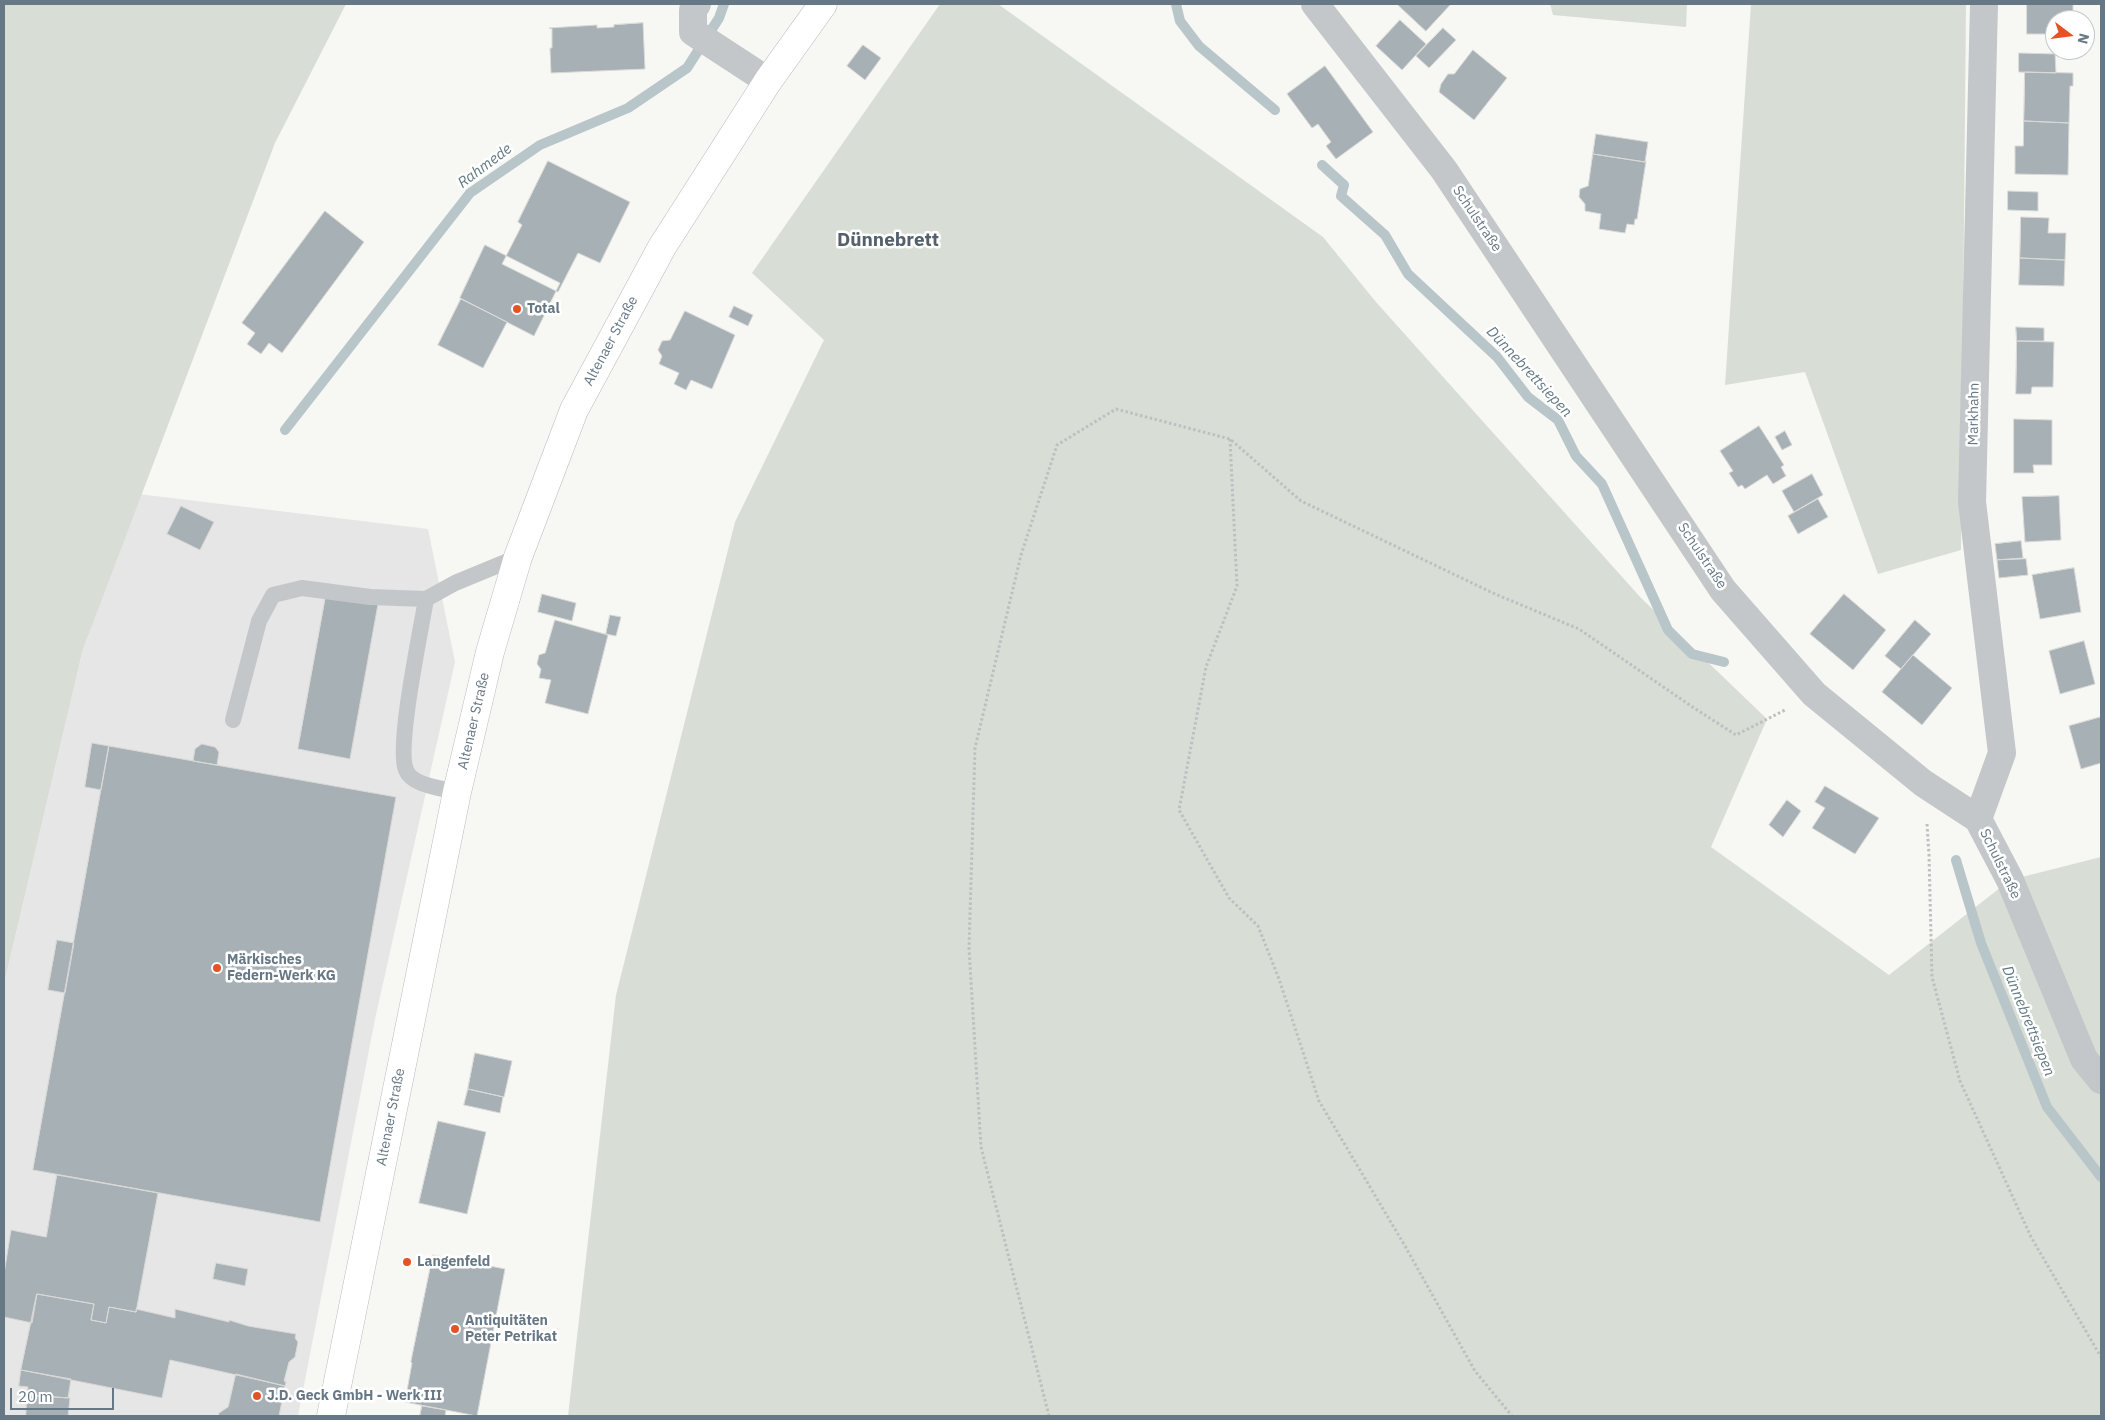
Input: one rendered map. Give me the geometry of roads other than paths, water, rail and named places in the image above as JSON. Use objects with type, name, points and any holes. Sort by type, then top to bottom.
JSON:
[{"type":"main road","name":"Altenaer Straße","points":[[331,1416],[457,792],[490,652],[518,558],[574,410],[662,247],[768,81],[823,4]]},
{"type":"street","points":[[697,4],[693,10],[693,32],[768,81]]},
{"type":"street","name":"Schulstraße","points":[[1315,4],[1444,170],[1724,590],[1814,694],[1923,783],[1978,819],[2010,880],[2084,1059],[2101,1080]]},
{"type":"street","name":"Markhahn","points":[[1978,819],[2002,753],[1972,502],[1984,4]]},
{"type":"lane","points":[[234,720],[259,621],[273,595],[302,588],[370,598],[426,599],[455,583],[518,558]]},
{"type":"lane","points":[[426,599],[402,744],[406,771],[416,781],[457,792]]},
{"type":"waterway","name":"Rahmede","points":[[285,430],[470,193],[540,145],[628,108],[687,68],[719,18],[724,4]]},
{"type":"waterway","name":"Dünnebrettsiepen","points":[[1176,4],[1180,21],[1199,46],[1275,110]]},
{"type":"waterway","name":"Dünnebrettsiepen","points":[[1322,165],[1344,185],[1341,196],[1385,235],[1408,274],[1497,357],[1528,397],[1558,420],[1576,456],[1602,484],[1668,630],[1692,654],[1724,662]]},
{"type":"waterway","name":"Dünnebrettsiepen","points":[[1956,860],[1981,943],[2047,1107],[2101,1177]]},
{"type":"place","name":"Total","points":[[517,309]]},
{"type":"place","name":"Märkisches Federn-Werk KG","points":[[217,968]]},
{"type":"place","name":"Langenfeld","points":[[407,1262]]},
{"type":"place","name":"Antiquitäten Peter Petrikat","points":[[455,1329]]},
{"type":"place","name":"J.D. Geck GmbH - Werk III","points":[[257,1396]]},
{"type":"district","name":"Dünnebrett","points":[[888,241]]}]
